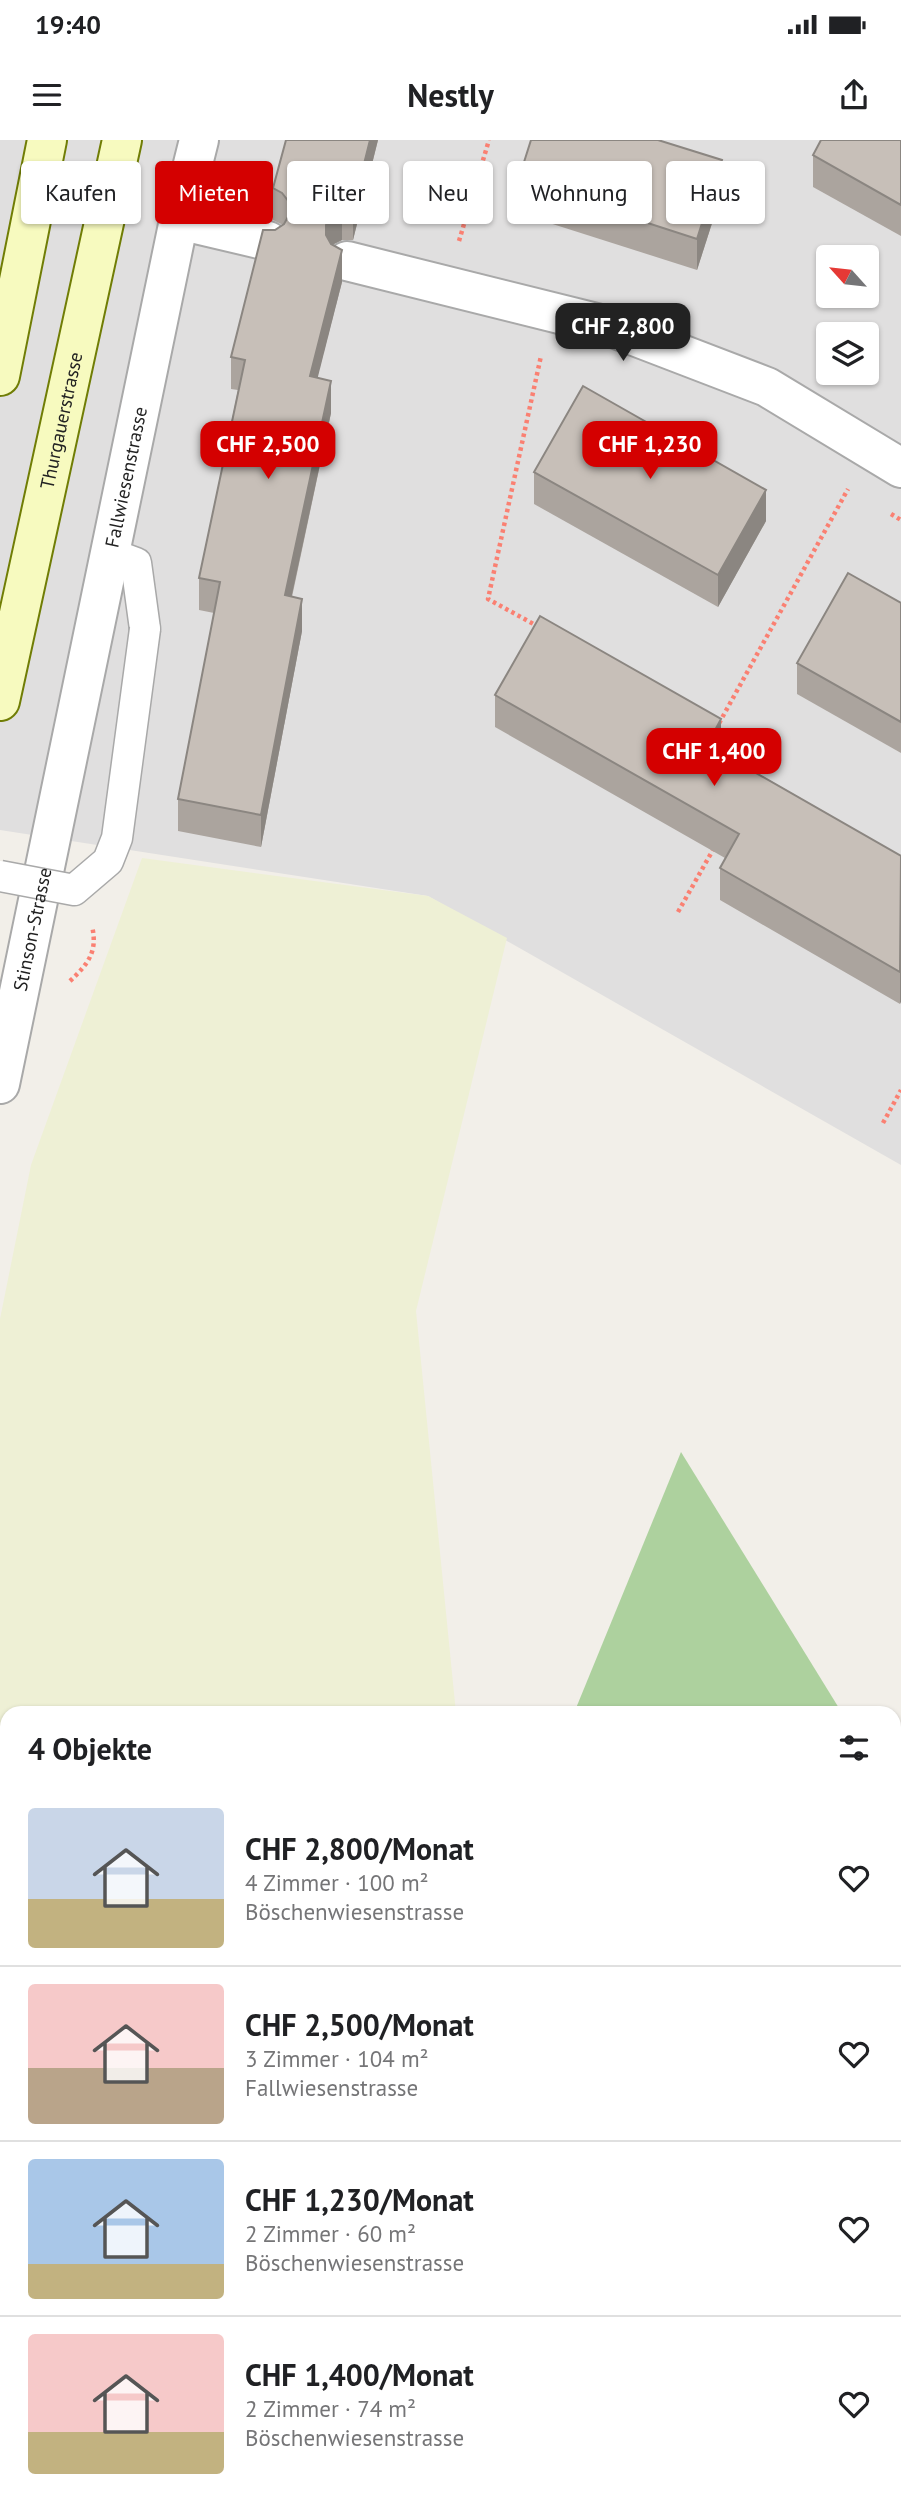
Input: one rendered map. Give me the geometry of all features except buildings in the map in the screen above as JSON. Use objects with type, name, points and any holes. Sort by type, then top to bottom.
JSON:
[{"type":"main road","points":[[0,376],[47,140]]},
{"type":"main road","name":"Thurgauerstrasse","points":[[0,701],[122,140]]},
{"type":"street","name":"Fallwiesenstrasse","points":[[194,161],[199,140]]},
{"type":"street","name":"Fallwiesenstrasse","points":[[55,816],[178,224]]},
{"type":"street","points":[[195,224],[268,242]]},
{"type":"street","points":[[347,261],[608,326],[767,387],[886,458]]},
{"type":"street","name":"Stinson-Strasse","points":[[0,1084],[55,816]]},
{"type":"lane","points":[[0,876],[74,890],[108,861],[117,838],[145,629],[136,563],[109,553]]},
{"type":"path","points":[[445,285],[489,140]]},
{"type":"path","points":[[548,633],[488,599],[551,312]]},
{"type":"path","points":[[717,727],[886,458]]},
{"type":"path","points":[[705,720],[766,759],[753,782]]},
{"type":"path","points":[[678,912],[719,841]]},
{"type":"path","points":[[59,985],[69,981],[89,964],[96,942],[90,918],[74,890]]},
{"type":"path","points":[[883,1123],[901,1090]]},
{"type":"shaded area","points":[[0,140],[901,140],[901,1165],[428,896],[0,830]]},
{"type":"green space","points":[[142,858],[428,896],[507,938],[416,1311],[455,1706],[0,1706],[0,1319],[31,1165]]},
{"type":"green space","points":[[681,1452],[838,1706],[577,1706]]}]
